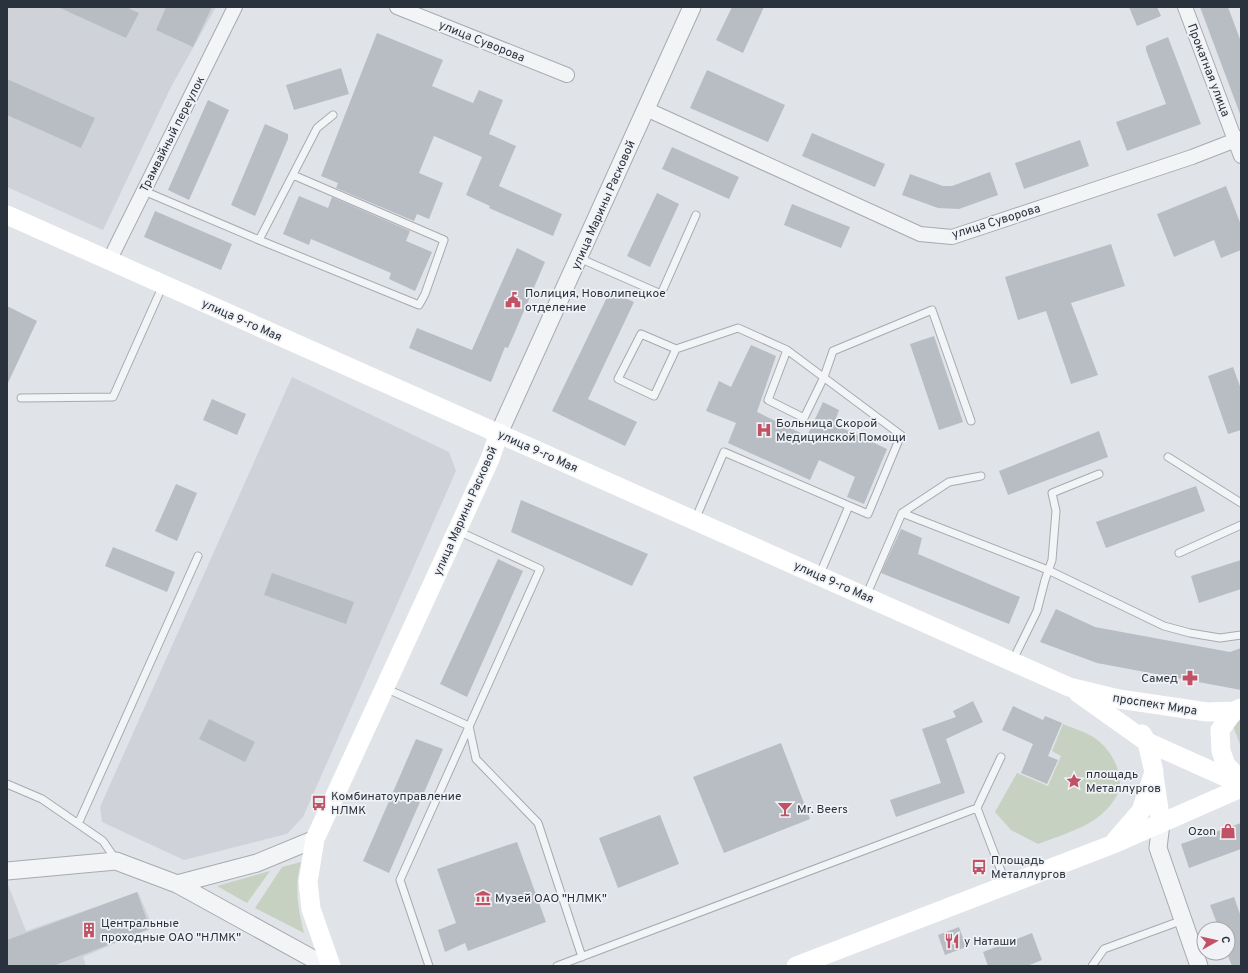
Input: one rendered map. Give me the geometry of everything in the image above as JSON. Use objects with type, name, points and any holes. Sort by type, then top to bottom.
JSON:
[{"type":"main road","name":"улица 9-го Мая","points":[[7,215],[1069,687]]},
{"type":"main road","name":"улица Марины Расковой","points":[[315,839],[490,459],[500,434]]},
{"type":"main road","name":"проспект Мира","points":[[1069,687],[1119,699],[1207,712],[1237,710]]},
{"type":"main road","points":[[1069,687],[1147,742],[1241,784]]},
{"type":"main road","points":[[1119,699],[1147,742],[1154,772],[1161,823]]},
{"type":"main road","points":[[1237,710],[1220,730],[1221,751],[1226,764],[1241,780]]},
{"type":"main road","points":[[1111,845],[1141,811],[1154,772]]},
{"type":"main road","points":[[796,966],[1006,884],[1111,845],[1241,788]]},
{"type":"main road","points":[[315,839],[308,882],[311,909],[331,966]]},
{"type":"street","name":"Трамвайный переулок","points":[[108,261],[235,7]]},
{"type":"street","name":"улица Суворова","points":[[397,7],[567,75]]},
{"type":"street","name":"улица Марины Расковой","points":[[500,434],[692,7]]},
{"type":"street","name":"Прокатная улица","points":[[1185,7],[1238,139],[1241,156]]},
{"type":"street","name":"улица Суворова","points":[[646,109],[920,234],[952,237],[1192,157],[1238,139]]},
{"type":"street","points":[[1161,823],[1158,848],[1199,966]]},
{"type":"street","points":[[176,884],[257,863],[315,839]]},
{"type":"street","points":[[7,871],[116,861],[176,884],[326,966]]},
{"type":"lane","points":[[259,240],[317,128],[333,115]]},
{"type":"lane","points":[[144,191],[259,240],[418,304],[425,294],[444,240],[292,175]]},
{"type":"lane","points":[[579,258],[661,294],[696,215]]},
{"type":"lane","points":[[21,398],[113,397],[163,285]]},
{"type":"lane","points":[[787,350],[768,400],[804,418],[824,377],[833,351],[932,310],[971,421]]},
{"type":"lane","points":[[676,349],[654,396],[618,379],[641,334],[676,349],[738,328],[787,350],[901,435],[868,514],[724,452],[694,520]]},
{"type":"lane","points":[[1168,457],[1241,503]]},
{"type":"lane","points":[[1012,662],[1037,611],[1052,560],[1056,511],[1052,493],[1099,474]]},
{"type":"lane","points":[[866,596],[902,513],[949,482],[981,476]]},
{"type":"lane","points":[[819,576],[849,506]]},
{"type":"lane","points":[[902,513],[1048,570],[1164,626],[1190,633],[1220,638],[1241,635]]},
{"type":"lane","points":[[1179,553],[1241,525]]},
{"type":"lane","points":[[429,966],[400,880],[540,569],[456,531]]},
{"type":"lane","points":[[78,824],[198,556]]},
{"type":"lane","points":[[384,688],[469,726]]},
{"type":"lane","points":[[469,726],[476,759],[538,823],[582,957]]},
{"type":"lane","points":[[557,966],[977,808],[1001,757]]},
{"type":"lane","points":[[7,784],[42,799],[103,841],[116,861]]},
{"type":"lane","points":[[977,808],[1006,884]]},
{"type":"lane","points":[[1092,966],[1104,949],[1183,920]]},
{"type":"shaded area","points":[[7,7],[216,7],[171,87],[103,230],[7,187]]},
{"type":"shaded area","points":[[292,377],[449,452],[456,471],[303,817],[287,834],[184,860],[102,822],[100,807]]},
{"type":"shaded area","name":"Центральные проходные ОАО \"НЛМК\"","points":[[7,882],[26,931],[138,892],[153,927],[83,957],[86,966],[7,966]]},
{"type":"green space","points":[[1241,720],[1241,747],[1232,723]]},
{"type":"green space","points":[[1063,724],[1085,732],[1102,744],[1116,764],[1120,780],[1119,788],[1115,799],[1110,806],[1094,820],[1074,831],[1038,844],[1011,830],[995,812],[1017,773],[1048,786],[1061,756],[1052,751]]},
{"type":"green space","points":[[301,862],[297,889],[304,933],[255,908],[282,867]]},
{"type":"green space","points":[[270,871],[247,903],[217,886]]},
{"type":"building","points":[[58,7],[126,7],[139,13],[126,38]]},
{"type":"building","points":[[166,7],[212,7],[193,47],[156,30]]},
{"type":"building","points":[[732,7],[764,7],[743,53],[716,40]]},
{"type":"building","points":[[1129,7],[1157,7],[1161,16],[1137,26]]},
{"type":"building","points":[[1200,7],[1228,7],[1241,42],[1240,114]]},
{"type":"building","points":[[377,33],[443,60],[432,86],[473,103],[479,90],[503,100],[489,134],[516,146],[499,186],[562,214],[553,236],[489,208],[490,206],[466,195],[482,157],[434,136],[419,173],[443,183],[429,219],[417,214],[414,221],[336,188],[338,183],[321,176]]},
{"type":"building","points":[[1168,37],[1201,124],[1127,151],[1116,122],[1166,104],[1146,50],[1146,46]]},
{"type":"building","points":[[341,68],[349,94],[294,110],[286,85]]},
{"type":"building","points":[[707,70],[785,105],[768,142],[690,108]]},
{"type":"building","points":[[7,79],[95,118],[81,148],[7,115]]},
{"type":"building","points":[[208,100],[229,110],[189,200],[168,190]]},
{"type":"building","points":[[265,124],[288,134],[288,139],[255,216],[231,205]]},
{"type":"building","points":[[812,133],[885,164],[875,187],[802,156]]},
{"type":"building","points":[[1080,140],[1089,166],[1024,189],[1015,163]]},
{"type":"building","points":[[672,147],[739,177],[729,199],[662,169]]},
{"type":"building","points":[[990,172],[998,195],[959,209],[938,208],[902,195],[910,174],[943,186],[952,186]]},
{"type":"building","points":[[1226,186],[1241,225],[1241,250],[1221,258],[1214,240],[1174,257],[1157,214]]},
{"type":"building","points":[[657,193],[679,204],[650,267],[627,256]]},
{"type":"building","points":[[299,196],[328,208],[332,197],[410,231],[406,241],[432,252],[415,291],[389,279],[391,273],[311,239],[309,245],[283,234]]},
{"type":"building","points":[[792,204],[850,227],[841,248],[784,225]]},
{"type":"building","points":[[155,211],[232,244],[221,270],[144,237]]},
{"type":"building","points":[[1111,244],[1125,286],[1071,303],[1098,375],[1071,384],[1046,311],[1018,320],[1005,277]]},
{"type":"building","points":[[517,248],[545,262],[508,348],[505,347],[491,382],[409,348],[417,328],[472,350]]},
{"type":"building","points":[[610,291],[634,302],[588,399],[637,422],[625,446],[552,411]]},
{"type":"building","points":[[7,306],[37,321],[7,385]]},
{"type":"building","points":[[934,336],[963,422],[939,430],[910,344]]},
{"type":"building","name":"Больница Скорой Медицинской Помощи","points":[[751,345],[776,356],[757,412],[807,436],[823,402],[839,410],[834,424],[887,449],[864,504],[847,497],[855,477],[819,460],[810,480],[728,443],[736,423],[706,411],[719,381],[731,387]]},
{"type":"building","points":[[1233,367],[1241,389],[1241,430],[1228,434],[1208,376]]},
{"type":"building","points":[[212,399],[246,414],[237,435],[203,420]]},
{"type":"building","points":[[1099,431],[1108,457],[1008,495],[999,471]]},
{"type":"building","points":[[176,484],[197,493],[177,541],[155,531]]},
{"type":"building","points":[[1196,486],[1205,511],[1106,548],[1096,522]]},
{"type":"building","points":[[521,500],[648,554],[632,586],[511,532]]},
{"type":"building","points":[[901,529],[922,538],[918,554],[1020,597],[1009,624],[881,573]]},
{"type":"building","points":[[113,547],[175,572],[167,592],[105,566]]},
{"type":"building","points":[[498,559],[523,571],[467,697],[440,684]]},
{"type":"building","points":[[1241,560],[1241,589],[1199,603],[1191,576]]},
{"type":"building","points":[[272,573],[354,602],[346,624],[264,595]]},
{"type":"building","points":[[1056,609],[1095,627],[1230,652],[1241,648],[1241,690],[1097,663],[1040,642]]},
{"type":"building","points":[[973,701],[983,722],[946,739],[965,793],[896,817],[890,800],[941,783],[922,729],[956,717],[953,711]]},
{"type":"building","points":[[1013,706],[1043,720],[1045,716],[1062,723],[1048,756],[1058,760],[1047,784],[1021,773],[1033,744],[1002,730]]},
{"type":"building","points":[[209,719],[255,742],[245,762],[199,739]]},
{"type":"building","points":[[416,739],[443,749],[389,873],[363,861]]},
{"type":"building","points":[[781,743],[810,819],[724,853],[693,777]]},
{"type":"building","points":[[660,815],[679,864],[618,888],[599,838]]},
{"type":"building","points":[[1241,823],[1241,849],[1189,868],[1181,844]]},
{"type":"building","points":[[517,842],[546,922],[468,951],[465,943],[445,952],[438,930],[456,923],[437,869]]},
{"type":"building","name":"Центральные проходные ОАО \"НЛМК\"","points":[[137,892],[150,929],[53,966],[7,966],[7,940]]},
{"type":"building","points":[[1234,897],[1241,917],[1241,966],[1232,966],[1230,961],[1236,961],[1236,921],[1216,921],[1210,905]]},
{"type":"building","name":"у Наташи","points":[[959,927],[966,947],[945,955],[938,935]]},
{"type":"building","points":[[1032,933],[1042,960],[1027,966],[988,966],[983,952]]},
{"type":"place","name":"Полиция, Новолипецкое отделение","points":[[513,300]]},
{"type":"place","name":"Больница Скорой Медицинской Помощи","points":[[764,430]]},
{"type":"place","name":"Самед","points":[[1190,678]]},
{"type":"place","name":"площадь Металлургов","points":[[1074,781]]},
{"type":"place","name":"Комбинатоуправление НЛМК","points":[[319,803]]},
{"type":"place","name":"Mr. Beers","points":[[785,809]]},
{"type":"place","name":"Ozon","points":[[1228,831]]},
{"type":"place","name":"Площадь Металлургов","points":[[979,867]]},
{"type":"place","name":"Музей ОАО \"НЛМК\"","points":[[483,898]]},
{"type":"place","name":"Центральные проходные ОАО \"НЛМК\"","points":[[89,930]]},
{"type":"place","name":"у Наташи","points":[[952,941]]}]
